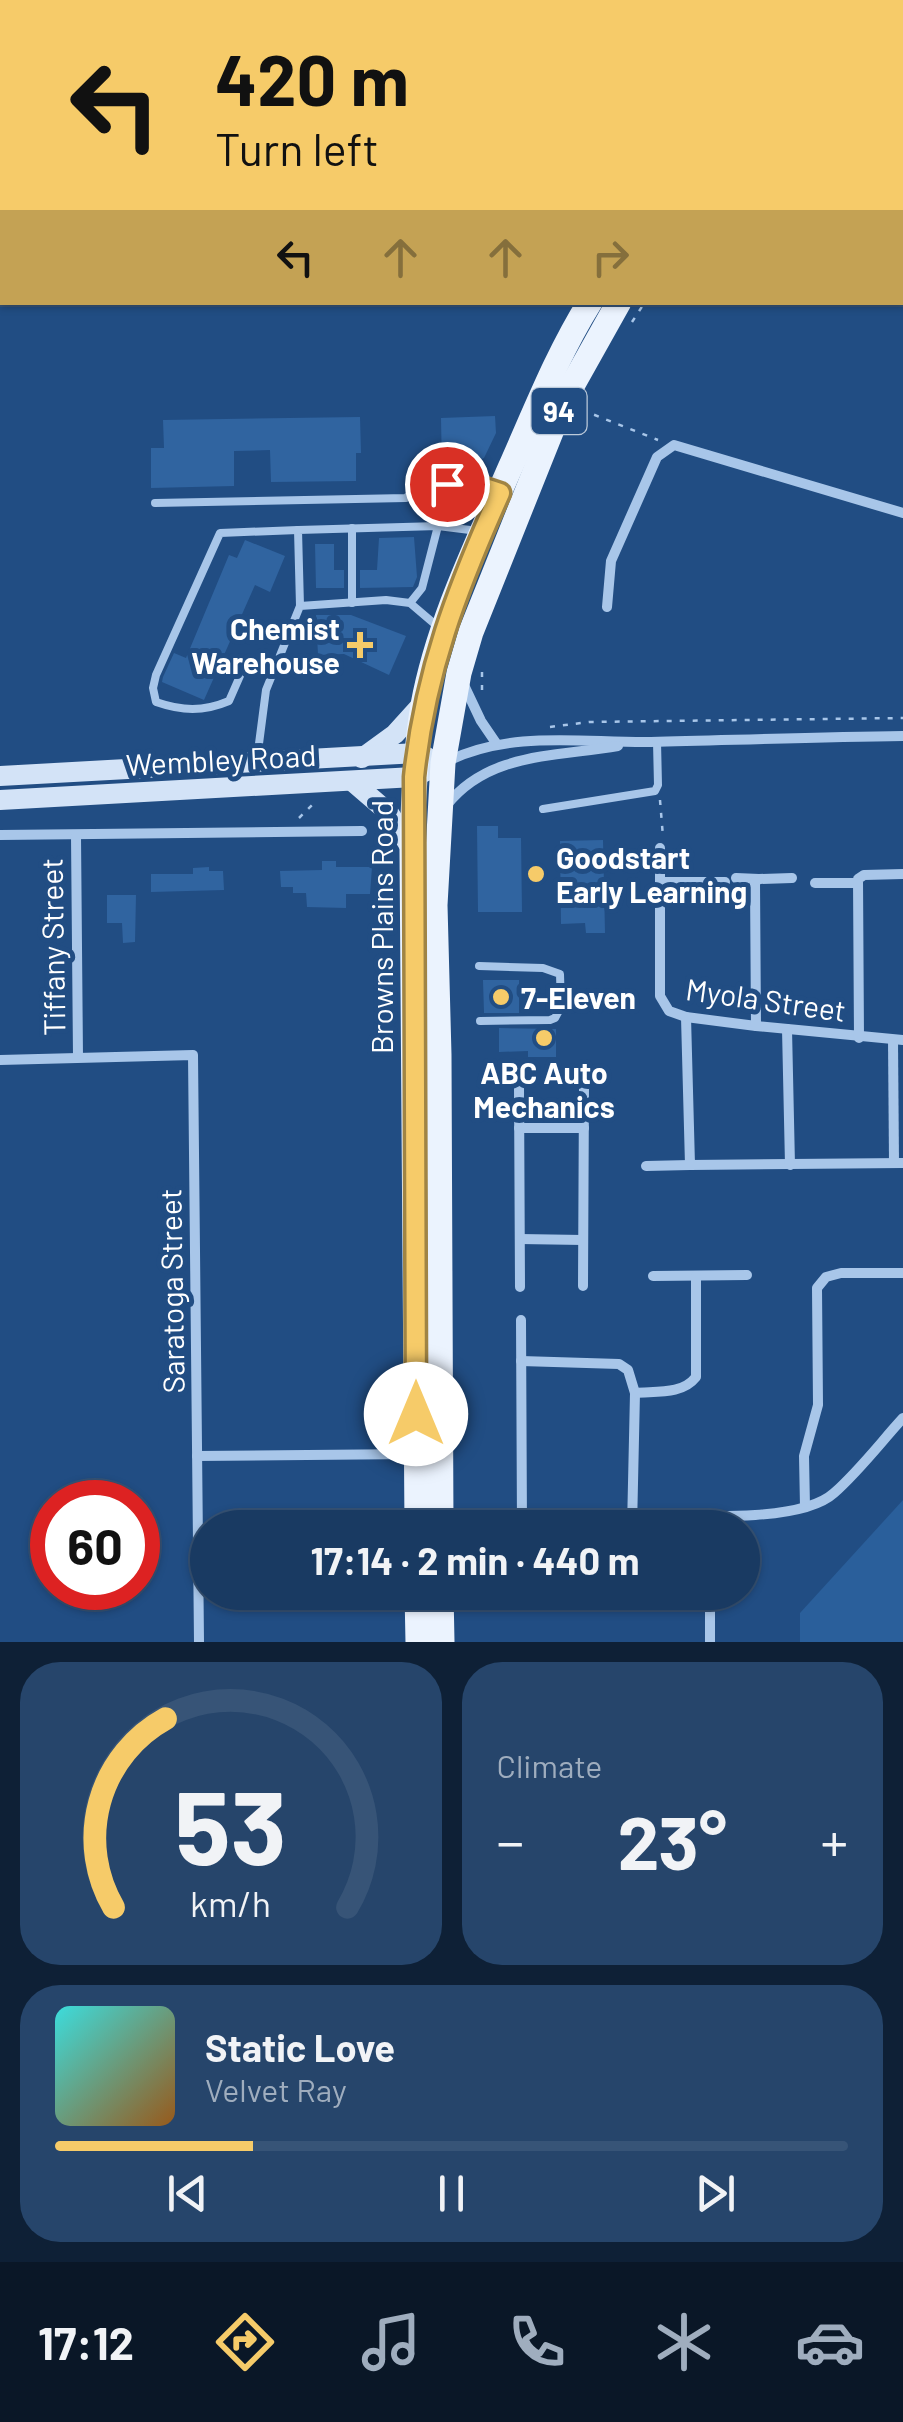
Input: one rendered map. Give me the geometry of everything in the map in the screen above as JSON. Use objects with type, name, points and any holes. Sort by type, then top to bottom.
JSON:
[{"type":"main road","name":"Browns Plains Road","points":[[438,1510],[428,1454],[412,850],[415,765],[424,702],[443,632],[554,366],[588,305]]},
{"type":"main road","name":"Browns Plains Road","points":[[420,1510],[428,1454],[435,905],[443,763],[459,673],[471,632],[563,402],[616,305]]},
{"type":"main road","points":[[360,759],[395,734],[424,702]]},
{"type":"main road","name":"Wembley Road","points":[[0,776],[360,759],[415,765]]},
{"type":"main road","points":[[414,906],[421,883],[425,821],[443,763]]},
{"type":"main road","name":"Wembley Road","points":[[0,800],[343,782],[415,765],[443,763]]},
{"type":"main road","points":[[343,782],[389,813],[412,850]]},
{"type":"main road","points":[[417,1610],[418,1642]]},
{"type":"main road","points":[[441,1610],[442,1642]]},
{"type":"street","points":[[607,607],[611,561],[657,457],[674,445],[903,513]]},
{"type":"street","points":[[459,673],[496,743]]},
{"type":"street","name":"Wembley Road","points":[[443,763],[496,743],[903,736]]},
{"type":"street","name":"Wembley Road","points":[[440,814],[466,784],[494,768],[643,742]]},
{"type":"street","points":[[0,836],[362,831]]},
{"type":"street","name":"Tiffany Street","points":[[76,836],[78,1057]]},
{"type":"street","name":"Myola Street","points":[[660,848],[660,996],[669,1012],[756,1026],[898,1040]]},
{"type":"street","points":[[859,1038],[858,883],[864,874],[903,874]]},
{"type":"street","points":[[756,1026],[754,894],[759,878]]},
{"type":"street","points":[[660,882],[792,878]]},
{"type":"street","points":[[815,883],[858,883]]},
{"type":"street","points":[[686,1017],[690,1165]]},
{"type":"street","points":[[787,1029],[790,1165]]},
{"type":"street","points":[[646,1166],[899,1163],[898,1040]]},
{"type":"street","name":"Saratoga Street","points":[[78,1057],[193,1055],[199,1642]]},
{"type":"street","points":[[0,1060],[78,1057]]},
{"type":"street","points":[[583,1286],[584,1087]]},
{"type":"street","points":[[519,1088],[520,1287]]},
{"type":"street","points":[[519,1128],[584,1128]]},
{"type":"street","points":[[520,1239],[584,1240]]},
{"type":"street","points":[[805,1507],[804,1456],[818,1405],[817,1288],[826,1276],[840,1273],[903,1274]]},
{"type":"street","points":[[653,1276],[747,1275]]},
{"type":"street","points":[[635,1393],[679,1390],[696,1377],[696,1276]]},
{"type":"street","points":[[521,1320],[522,1510]]},
{"type":"street","points":[[521,1361],[619,1364],[628,1370],[635,1393],[634,1510]]},
{"type":"street","points":[[760,1514],[805,1507],[832,1496],[903,1418]]},
{"type":"street","points":[[197,1456],[428,1454]]},
{"type":"street","points":[[710,1610],[710,1642]]},
{"type":"lane","points":[[155,503],[406,498],[422,484],[473,484],[500,493]]},
{"type":"lane","points":[[410,603],[422,588],[438,526]]},
{"type":"lane","points":[[272,673],[247,660],[230,702],[212,708],[179,710],[156,702],[156,675],[220,533],[438,526],[482,531]]},
{"type":"lane","points":[[352,528],[352,603]]},
{"type":"lane","points":[[257,764],[263,704],[300,606],[298,530]]},
{"type":"lane","points":[[300,606],[386,600],[410,603],[443,632]]},
{"type":"lane","points":[[543,808],[654,791],[658,784],[657,742]]},
{"type":"lane","points":[[479,966],[543,968],[560,974],[561,1007],[550,1020],[480,1021]]},
{"type":"path","points":[[580,409],[674,445]]},
{"type":"path","points":[[286,832],[343,782]]},
{"type":"path","points":[[658,784],[663,817],[660,848]]},
{"type":"shaded area","points":[[903,1500],[903,1642],[800,1642],[800,1613]]},
{"type":"building","points":[[495,416],[496,433],[484,458],[463,469],[442,470],[441,418]]},
{"type":"building","points":[[360,417],[361,453],[356,453],[356,481],[271,482],[270,450],[234,451],[234,486],[151,488],[151,448],[164,448],[163,420]]},
{"type":"building","points":[[414,537],[417,577],[413,587],[360,588],[360,570],[377,570],[379,538]]},
{"type":"building","points":[[245,540],[285,556],[270,592],[255,585],[204,700],[162,682],[163,677],[174,653],[186,658],[229,555],[237,558]]},
{"type":"building","points":[[315,544],[334,544],[334,570],[344,570],[344,588],[316,588]]},
{"type":"building","name":"Chemist Warehouse","points":[[316,615],[351,615],[406,636],[389,675],[344,654],[318,655]]},
{"type":"building","points":[[477,826],[498,826],[498,838],[521,838],[522,912],[478,912]]},
{"type":"building","points":[[603,840],[605,933],[586,933],[585,923],[561,924],[560,841]]},
{"type":"building","points":[[322,861],[336,861],[336,867],[372,867],[370,894],[346,894],[346,908],[307,907],[306,893],[293,893],[293,887],[281,887],[280,871],[322,870]]},
{"type":"building","points":[[209,867],[209,871],[223,871],[224,890],[151,892],[151,874],[193,874],[193,868]]},
{"type":"building","points":[[107,895],[136,895],[135,942],[123,943],[122,923],[107,923]]},
{"type":"building","name":"7-Eleven","points":[[483,980],[519,980],[519,1013],[484,1013]]},
{"type":"building","points":[[499,1028],[556,1029],[556,1057],[528,1057],[528,1051],[499,1052]]},
{"type":"place","name":"Chemist Warehouse","points":[[360,645]]},
{"type":"place","name":"Goodstart Early Learning","points":[[536,874]]},
{"type":"place","name":"7-Eleven","points":[[501,997]]},
{"type":"place","name":"ABC Auto Mechanics","points":[[544,1038]]},
{"type":"route","points":[[416,1414],[414,777],[424,702],[443,632],[500,493],[473,484],[447,484]]}]
